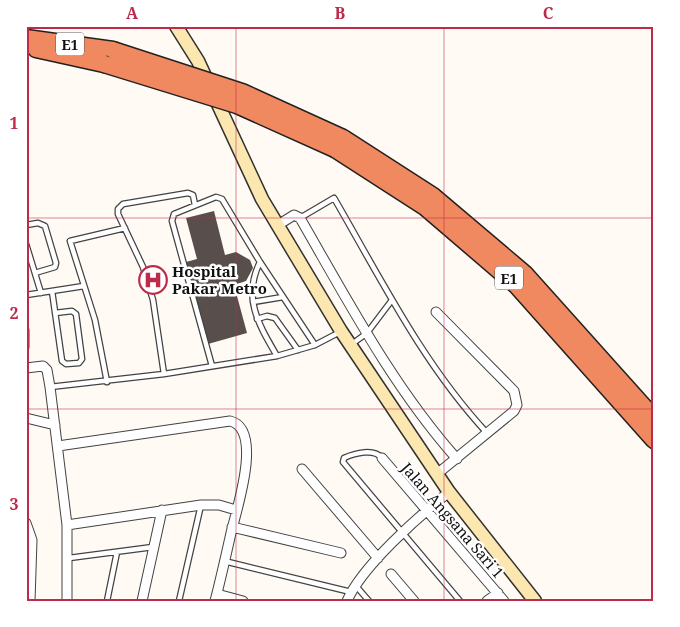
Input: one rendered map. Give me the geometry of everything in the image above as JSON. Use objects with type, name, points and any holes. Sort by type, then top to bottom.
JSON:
[{"type":"highway","name":"E1","points":[[26,38],[109,57],[339,144],[433,196],[525,274],[654,418]]},
{"type":"highway","name":"E1","points":[[26,49],[109,57]]},
{"type":"highway","name":"E1","points":[[339,144],[425,207],[516,285],[654,440]]},
{"type":"main road","points":[[176,26],[198,62],[248,171],[342,331],[449,492],[535,601]]},
{"type":"street","points":[[278,225],[294,215],[300,218],[366,333],[425,423],[457,459]]},
{"type":"street","points":[[436,312],[514,391],[517,405],[514,411],[437,474]]},
{"type":"street","points":[[26,368],[43,366],[47,370],[50,387],[67,525],[69,558],[67,601]]},
{"type":"street","points":[[26,418],[55,425]]},
{"type":"street","points":[[58,446],[230,422],[236,423],[240,428],[247,458],[245,481],[236,510],[216,598],[243,601]]},
{"type":"street","name":"Jalan Angsana Sari 1","points":[[382,458],[504,601]]},
{"type":"street","points":[[302,469],[378,558]]},
{"type":"street","points":[[351,593],[378,558],[426,510],[449,492]]},
{"type":"street","points":[[67,525],[200,505],[219,506],[236,510]]},
{"type":"street","points":[[142,601],[162,510]]},
{"type":"street","points":[[26,523],[32,540],[30,601]]},
{"type":"street","points":[[232,527],[341,553]]},
{"type":"street","points":[[391,574],[414,601]]},
{"type":"street","points":[[487,601],[498,593]]},
{"type":"lane","points":[[164,374],[153,300],[142,267],[118,214],[118,209],[123,204],[188,193],[193,195],[195,205]]},
{"type":"lane","points":[[212,366],[172,220],[174,214],[216,197],[222,199],[260,262],[315,345]]},
{"type":"lane","points":[[300,218],[334,198],[392,300],[447,385],[487,433]]},
{"type":"lane","points":[[26,225],[38,223],[44,226],[56,263],[52,269],[35,273]]},
{"type":"lane","points":[[107,382],[95,320],[70,241],[125,228]]},
{"type":"lane","points":[[26,244],[40,293]]},
{"type":"lane","points":[[260,262],[252,282],[253,302],[257,319],[277,356]]},
{"type":"lane","points":[[26,295],[84,286]]},
{"type":"lane","points":[[52,291],[55,313],[62,361],[66,364],[80,363],[82,359],[76,314],[72,311],[55,313]]},
{"type":"lane","points":[[253,302],[283,297]]},
{"type":"lane","points":[[351,345],[366,333],[392,300]]},
{"type":"lane","points":[[257,319],[267,316],[275,318],[298,350]]},
{"type":"lane","points":[[26,330],[26,347]]},
{"type":"lane","points":[[50,387],[107,382],[277,356],[315,345],[342,331]]},
{"type":"lane","points":[[382,458],[377,453],[368,452],[351,455],[344,458],[343,462],[460,601]]},
{"type":"lane","points":[[179,601],[200,505]]},
{"type":"lane","points":[[69,558],[153,547]]},
{"type":"lane","points":[[107,601],[117,552]]},
{"type":"lane","points":[[224,561],[351,593],[369,601]]},
{"type":"building","points":[[214,211],[225,255],[236,252],[250,260],[253,268],[246,281],[234,285],[247,333],[208,344],[186,262],[197,259],[186,218]]},
{"type":"place","name":"Hospital Pakar Metro","points":[[153,280]]}]
